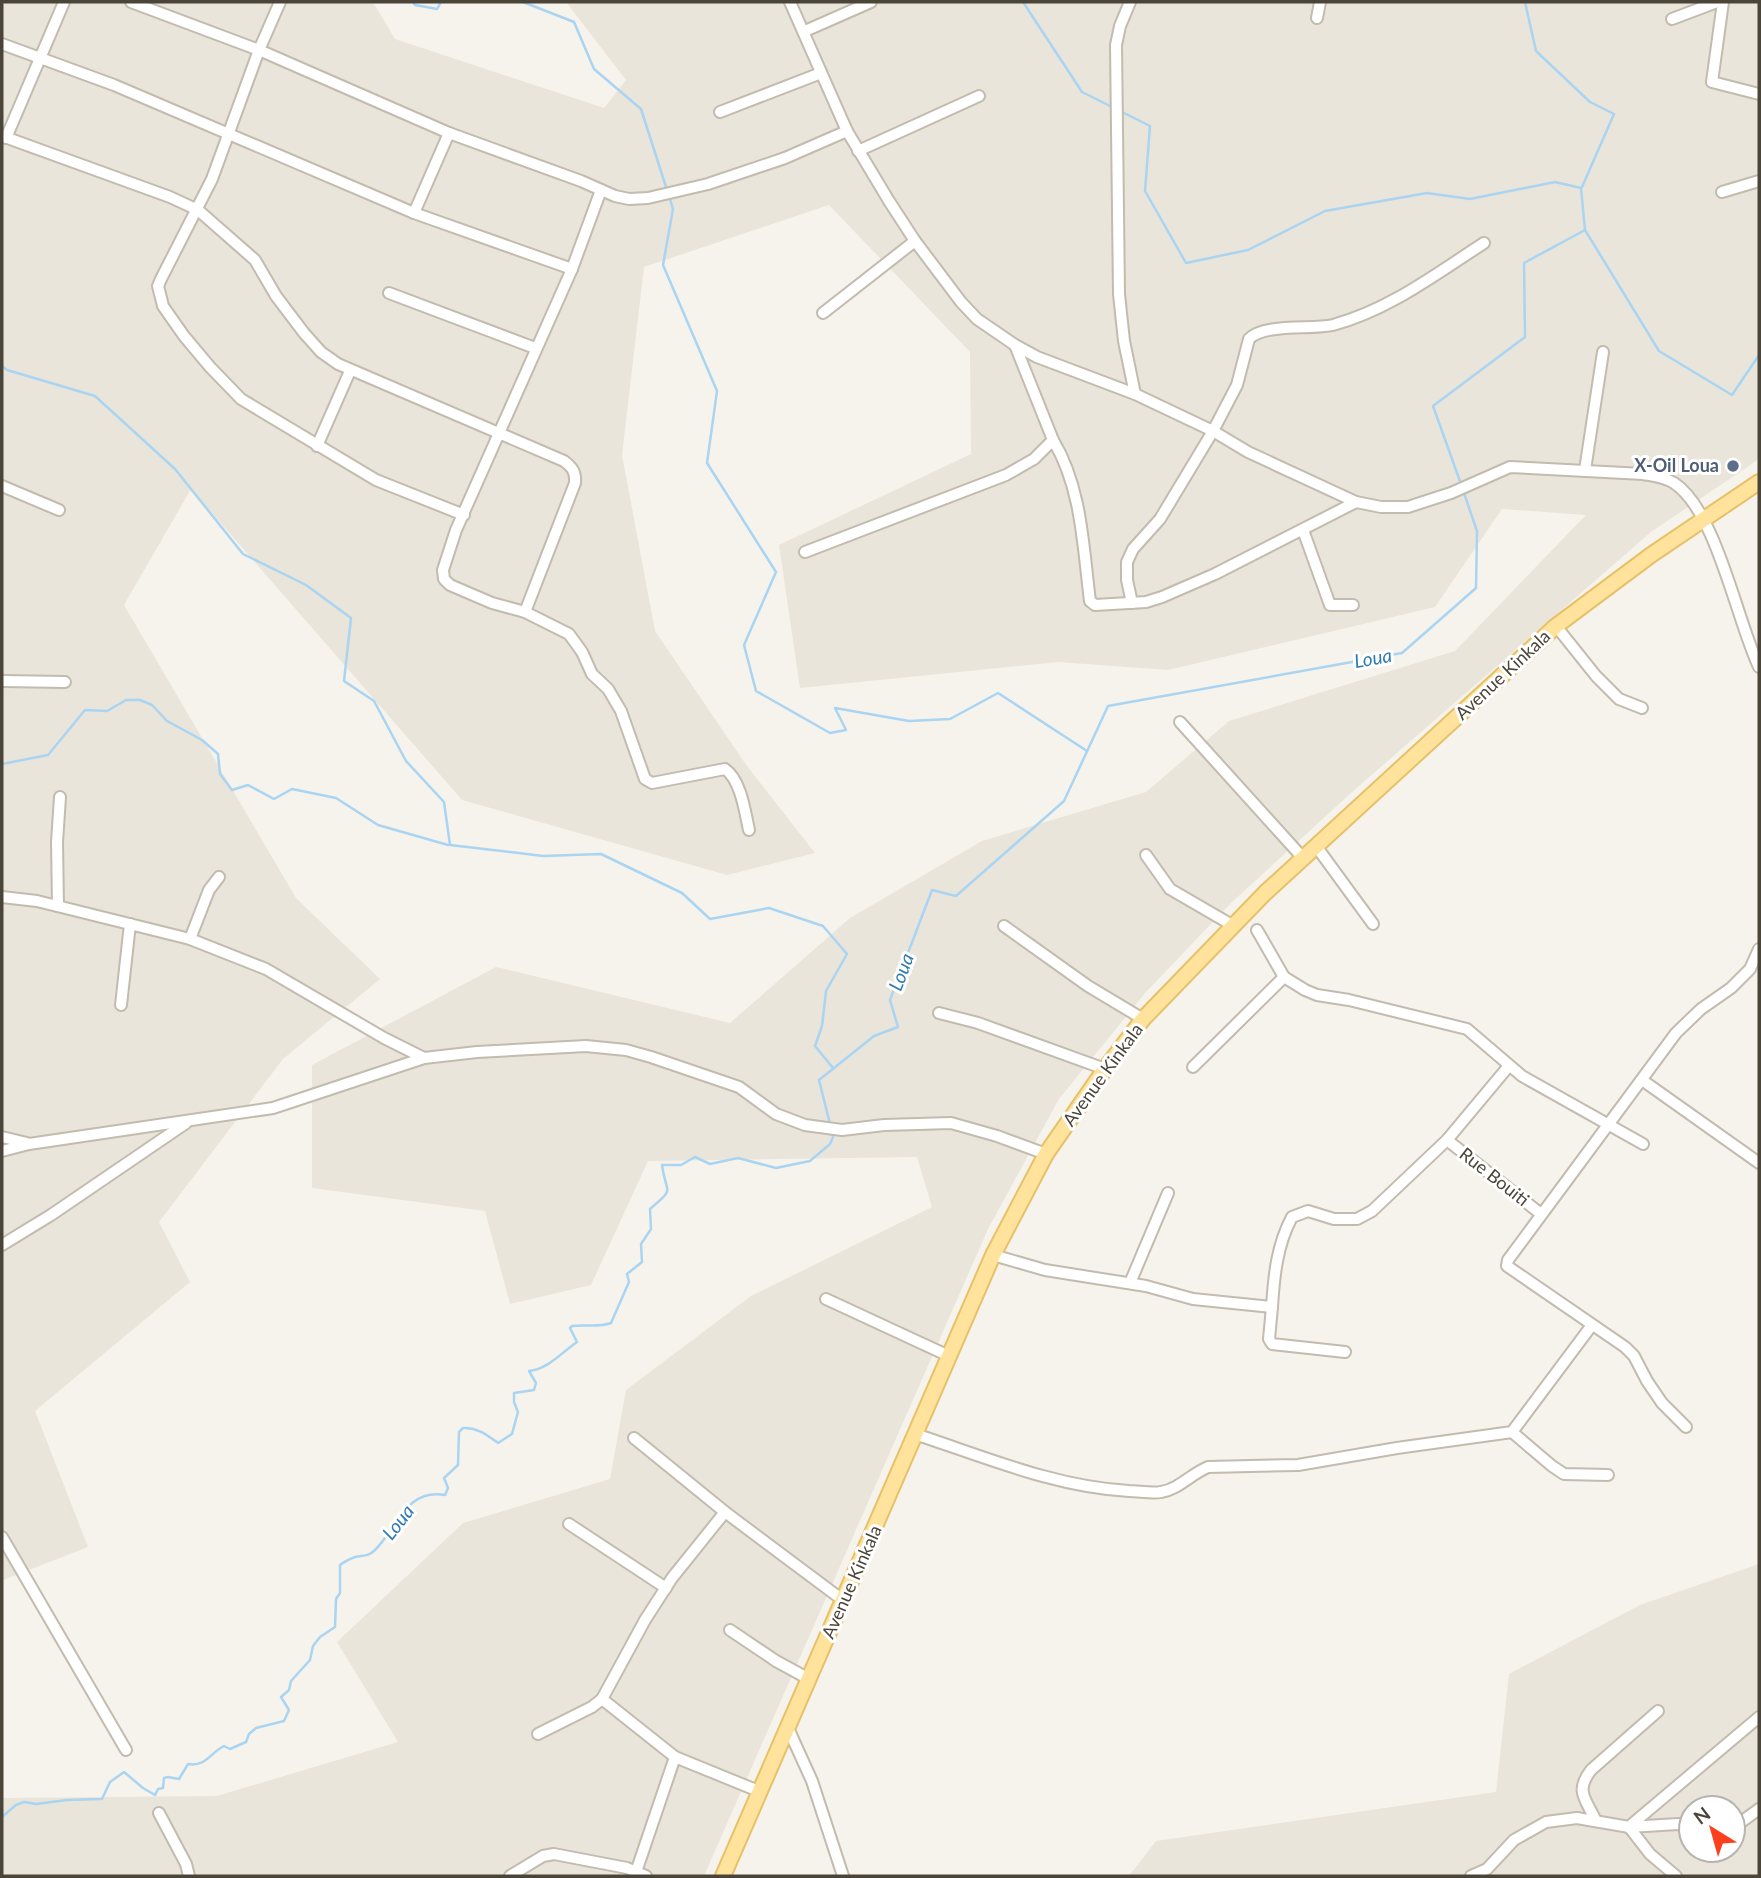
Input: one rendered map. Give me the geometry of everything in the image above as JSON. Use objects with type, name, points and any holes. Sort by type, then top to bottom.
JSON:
[{"type":"main road","name":"Avenue Kinkala","points":[[723,1876],[993,1255],[1046,1154],[1105,1069],[1143,1019],[1233,925],[1556,626],[1651,555],[1759,482]]},
{"type":"street","points":[[64,2],[4,137],[170,197],[198,210],[255,260],[276,296],[321,352],[350,371],[564,461],[574,470],[575,483],[525,612]]},
{"type":"street","points":[[131,2],[258,50],[449,133],[629,199],[648,198],[708,184],[785,158],[847,131]]},
{"type":"street","points":[[280,2],[258,50],[212,179],[158,286],[163,306],[192,346],[241,399],[376,480],[464,515]]},
{"type":"street","points":[[790,2],[847,131],[915,241],[961,302],[977,318],[1015,345],[1037,357],[1135,394],[1213,431],[1248,452],[1356,502],[1381,507],[1408,507],[1451,493],[1510,467],[1643,474],[1662,478],[1675,484],[1704,518],[1749,646],[1759,667]]},
{"type":"street","points":[[804,31],[871,2]]},
{"type":"street","points":[[1130,2],[1119,26],[1116,45],[1117,235],[1124,341],[1135,394]]},
{"type":"street","points":[[1317,18],[1320,2]]},
{"type":"street","points":[[1672,19],[1717,2]]},
{"type":"street","points":[[1723,2],[1713,82],[1759,94]]},
{"type":"street","points":[[2,44],[114,85],[414,213],[572,269]]},
{"type":"street","points":[[720,112],[821,73]]},
{"type":"street","points":[[858,151],[979,96]]},
{"type":"street","points":[[414,213],[449,133]]},
{"type":"street","points":[[1722,192],[1759,181]]},
{"type":"street","points":[[601,190],[572,269],[450,546],[443,570],[444,579],[450,585],[492,603],[525,612],[569,634],[577,643],[592,674],[608,689],[621,711],[645,779],[652,783],[725,769],[732,775],[742,801],[748,830]]},
{"type":"street","points":[[823,313],[915,241]]},
{"type":"street","points":[[1132,603],[1127,580],[1127,562],[1133,549],[1160,519],[1213,431],[1237,385],[1252,335],[1331,325],[1366,314],[1408,292],[1484,243]]},
{"type":"street","points":[[389,293],[535,348]]},
{"type":"street","points":[[1015,345],[1075,489],[1090,601],[1095,605],[1132,603],[1162,597],[1356,502]]},
{"type":"street","points":[[1585,470],[1603,352]]},
{"type":"street","points":[[317,446],[350,371]]},
{"type":"street","points":[[805,552],[1006,475],[1034,458],[1053,440]]},
{"type":"street","points":[[2,486],[59,510]]},
{"type":"street","points":[[1303,530],[1330,605],[1353,605]]},
{"type":"street","points":[[1556,626],[1596,676],[1619,699],[1642,708]]},
{"type":"street","points":[[2,681],[65,682]]},
{"type":"street","points":[[1180,722],[1303,858]]},
{"type":"street","points":[[58,906],[57,842],[60,797]]},
{"type":"street","points":[[1316,846],[1373,924]]},
{"type":"street","points":[[1146,855],[1170,889],[1233,925]]},
{"type":"street","points":[[190,939],[209,890],[219,877]]},
{"type":"street","points":[[2,897],[58,906],[190,939],[266,969],[384,1038],[424,1058]]},
{"type":"street","points":[[121,1005],[130,924]]},
{"type":"street","points":[[1004,926],[1088,986],[1143,1019]]},
{"type":"street","points":[[1257,930],[1284,976],[1317,996],[1349,1000],[1467,1029],[1508,1067],[1549,1094],[1643,1144]]},
{"type":"street","points":[[1686,1427],[1662,1403],[1634,1356],[1507,1266],[1511,1255],[1676,1033],[1750,969],[1759,949]]},
{"type":"street","points":[[1193,1067],[1284,976]]},
{"type":"street","points":[[939,1013],[978,1023],[1105,1069]]},
{"type":"street","points":[[2,1151],[29,1144],[273,1108],[424,1058],[586,1046],[626,1050],[739,1087],[776,1114],[805,1125],[842,1130],[884,1125],[951,1124],[997,1136],[1046,1154]]},
{"type":"street","points":[[1345,1352],[1272,1344],[1269,1339],[1273,1279],[1281,1236],[1292,1217],[1308,1211],[1334,1219],[1357,1219],[1373,1211],[1447,1140],[1508,1067]]},
{"type":"street","points":[[1642,1080],[1759,1163]]},
{"type":"street","points":[[2,1245],[51,1216],[188,1122]]},
{"type":"street","points":[[2,1138],[29,1144]]},
{"type":"street","name":"Rue Bouiti","points":[[1447,1140],[1541,1214]]},
{"type":"street","points":[[1130,1283],[1168,1193]]},
{"type":"street","points":[[993,1255],[1045,1270],[1130,1283],[1193,1299],[1272,1307]]},
{"type":"street","points":[[826,1299],[949,1356]]},
{"type":"street","points":[[915,1434],[1050,1479],[1114,1490],[1160,1493],[1178,1487],[1194,1473],[1208,1467],[1298,1465],[1397,1448],[1512,1433],[1592,1325]]},
{"type":"street","points":[[1512,1433],[1564,1474],[1608,1475]]},
{"type":"street","points":[[634,1438],[725,1512],[844,1601]]},
{"type":"street","points":[[538,1734],[593,1707],[602,1699],[645,1620],[666,1588],[725,1512]]},
{"type":"street","points":[[569,1524],[666,1588]]},
{"type":"street","points":[[2,1537],[126,1750]]},
{"type":"street","points":[[730,1630],[809,1679]]},
{"type":"street","points":[[602,1699],[675,1757],[761,1792]]},
{"type":"street","points":[[1595,1819],[1582,1791],[1583,1779],[1658,1710]]},
{"type":"street","points":[[1629,1827],[1759,1717]]},
{"type":"street","points":[[787,1726],[812,1781],[842,1874],[855,1876]]},
{"type":"street","points":[[510,1876],[544,1856],[554,1854],[641,1874],[675,1757]]},
{"type":"street","points":[[159,1813],[186,1864],[189,1876]]},
{"type":"street","points":[[1471,1876],[1486,1869],[1514,1840],[1546,1822],[1577,1818],[1629,1827],[1677,1824]]},
{"type":"street","points":[[1629,1827],[1650,1854],[1676,1876]]},
{"type":"shaded area","points":[[2,2],[373,2],[395,39],[604,108],[626,80],[566,2],[1759,2],[1759,459],[1651,532],[1352,792],[1231,903],[1146,992],[1059,1099],[988,1229],[704,1876],[2,1876],[2,1798],[217,1796],[398,1742],[337,1642],[463,1523],[610,1479],[626,1390],[751,1296],[932,1207],[917,1157],[648,1161],[591,1285],[510,1304],[485,1211],[312,1188],[312,1065],[496,967],[730,1023],[850,918],[982,841],[1146,792],[1229,721],[1455,651],[1586,515],[1502,509],[1435,607],[1168,670],[1058,662],[800,688],[779,545],[971,454],[970,352],[829,205],[644,267],[622,455],[655,631],[747,766],[815,853],[727,875],[462,800],[191,489],[124,605],[296,898],[380,979],[283,1059],[159,1222],[190,1282],[35,1411],[88,1547],[3,1580]]},
{"type":"shaded area","points":[[1759,1564],[1759,1876],[1129,1876],[1156,1841],[1496,1792],[1509,1674],[1640,1605]]},
{"type":"waterway","points":[[413,2],[415,5],[437,9],[441,2]]},
{"type":"waterway","points":[[523,2],[574,22],[594,69],[641,109],[667,190]]},
{"type":"waterway","points":[[1023,2],[1082,92],[1114,108]]},
{"type":"waterway","points":[[1525,2],[1536,51],[1590,102],[1614,114],[1582,187]]},
{"type":"waterway","points":[[1120,111],[1150,126],[1145,191],[1186,263],[1248,250],[1325,211],[1427,193],[1470,199],[1555,182],[1581,188],[1585,230]]},
{"type":"waterway","points":[[669,196],[673,209],[663,265],[717,391],[707,463],[776,572],[744,645],[756,691],[830,733],[846,730],[835,708],[909,721],[950,719],[998,693],[1087,751]]},
{"type":"waterway","name":"Loua","points":[[1461,484],[1433,406],[1525,337],[1524,263],[1585,230],[1659,351],[1732,395],[1759,355]]},
{"type":"waterway","points":[[2,366],[7,370],[95,396],[175,469],[243,554],[306,585],[351,618],[344,681],[374,701],[406,761],[444,802],[450,845],[543,856],[601,854],[682,893],[710,919],[769,908],[823,926],[847,954],[826,991],[822,1026],[815,1046],[833,1068]]},
{"type":"waterway","name":"Loua","points":[[830,1124],[819,1080],[874,1036],[898,1027],[890,1000],[932,890],[956,896],[1064,801],[1108,706],[1402,653],[1476,588],[1477,531],[1463,490]]},
{"type":"waterway","points":[[2,764],[48,755],[85,710],[107,711],[126,700],[140,700],[152,705],[167,721],[202,740],[218,754],[220,774],[232,790],[248,785],[274,799],[292,789],[336,798],[378,825],[448,845]]},
{"type":"waterway","name":"Loua","points":[[2,1817],[24,1802],[36,1804],[102,1799],[110,1782],[124,1772],[155,1795],[158,1789],[163,1788],[164,1778],[179,1779],[188,1764],[204,1761],[224,1746],[230,1749],[246,1742],[249,1734],[256,1728],[284,1721],[289,1710],[281,1697],[310,1660],[313,1646],[320,1637],[335,1627],[336,1599],[340,1593],[340,1565],[372,1552],[412,1504],[432,1494],[445,1495],[448,1488],[444,1478],[458,1465],[459,1432],[463,1428],[477,1430],[498,1443],[512,1434],[518,1412],[514,1393],[534,1390],[536,1383],[529,1371],[548,1364],[577,1342],[570,1328],[572,1326],[611,1323],[629,1282],[627,1274],[642,1262],[641,1244],[651,1229],[650,1209],[667,1190],[662,1165],[681,1165],[695,1157],[710,1164],[738,1158],[776,1168],[810,1161],[830,1144],[833,1137],[831,1130]]},
{"type":"place","name":"X-Oil Loua","points":[[1733,466]]}]
